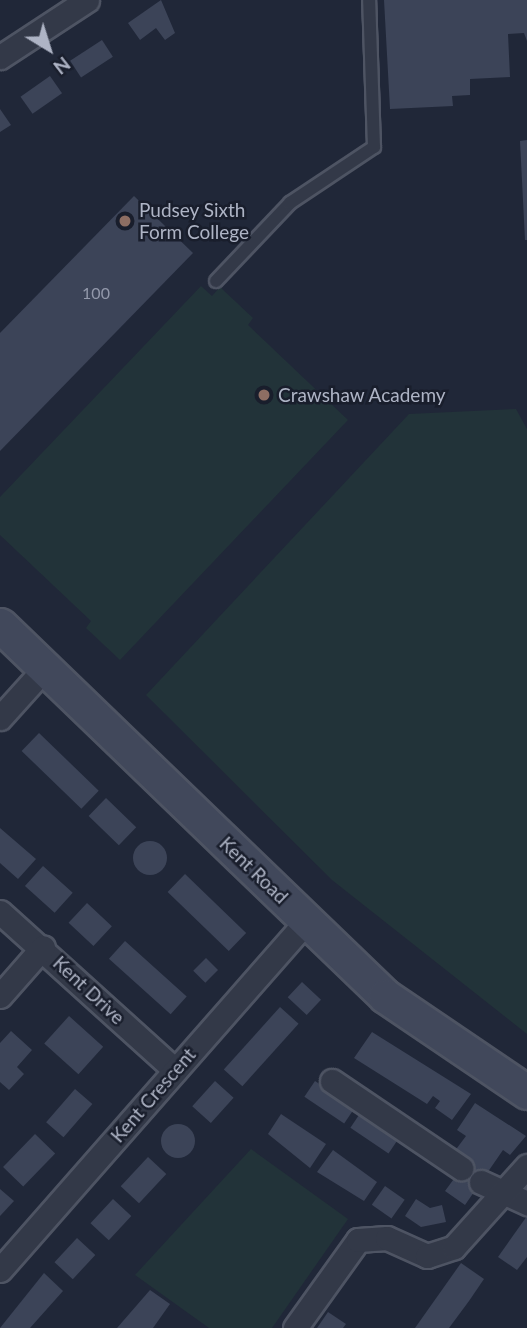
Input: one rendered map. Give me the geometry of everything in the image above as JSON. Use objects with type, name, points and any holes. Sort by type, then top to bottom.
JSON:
[{"type":"street","points":[[3,48],[87,0]]},
{"type":"street","name":"Kent Road","points":[[0,625],[385,996],[527,1092]]},
{"type":"street","points":[[0,718],[46,668]]},
{"type":"street","name":"Kent Drive","points":[[0,912],[43,947],[175,1070]]},
{"type":"street","name":"Kent Crescent","points":[[0,1270],[307,920]]},
{"type":"street","points":[[0,996],[43,947]]},
{"type":"street","points":[[332,1081],[461,1168]]},
{"type":"street","points":[[295,1328],[358,1240],[387,1238],[427,1256],[454,1247],[517,1198],[527,1167]]},
{"type":"street","points":[[481,1182],[517,1198]]},
{"type":"lane","points":[[216,281],[290,203],[374,147],[369,0]]},
{"type":"shaded area","points":[[201,286],[212,296],[220,287],[253,318],[248,325],[348,420],[120,660],[86,628],[91,621],[0,535],[0,497]]},
{"type":"shaded area","points":[[516,409],[527,429],[527,1034],[332,880],[146,695],[409,414]]},
{"type":"shaded area","points":[[251,1149],[348,1219],[272,1328],[209,1328],[135,1275]]},
{"type":"building","points":[[161,0],[175,33],[165,40],[156,28],[140,40],[128,23]]},
{"type":"building","points":[[384,0],[527,0],[527,41],[524,33],[508,34],[510,77],[470,79],[470,95],[452,96],[453,106],[390,109]]},
{"type":"building","points":[[102,40],[113,57],[81,77],[70,61]]},
{"type":"building","points":[[50,76],[62,93],[33,114],[21,97]]},
{"type":"building","points":[[0,109],[11,125],[0,132]]},
{"type":"building","points":[[527,140],[527,240],[525,240],[520,141]]},
{"type":"building","points":[[134,196],[193,253],[0,451],[0,333]]},
{"type":"building","points":[[39,733],[99,791],[81,809],[22,751]]},
{"type":"building","points":[[106,798],[136,827],[119,845],[89,816]]},
{"type":"building","points":[[0,828],[36,859],[18,879],[0,863]]},
{"type":"building","points":[[150,841],[162,846],[167,858],[162,870],[150,875],[138,870],[133,858],[138,846]]},
{"type":"building","points":[[43,866],[73,893],[55,913],[25,886]]},
{"type":"building","points":[[185,874],[246,933],[229,951],[168,892]]},
{"type":"building","points":[[87,903],[112,926],[93,946],[69,923]]},
{"type":"building","points":[[125,941],[187,997],[171,1014],[109,959]]},
{"type":"building","points":[[206,958],[218,970],[205,983],[193,971]]},
{"type":"building","points":[[302,982],[321,1000],[307,1015],[288,997]]},
{"type":"building","points":[[280,1007],[299,1024],[242,1086],[224,1069]]},
{"type":"building","points":[[69,1016],[103,1047],[78,1074],[44,1043]]},
{"type":"building","points":[[11,1031],[32,1050],[17,1067],[24,1074],[9,1090],[0,1082],[0,1043]]},
{"type":"building","points":[[372,1032],[471,1094],[452,1120],[435,1108],[440,1101],[433,1096],[427,1104],[354,1058]]},
{"type":"building","points":[[215,1081],[234,1098],[211,1123],[192,1106]]},
{"type":"building","points":[[315,1081],[355,1108],[344,1124],[304,1097]]},
{"type":"building","points":[[75,1089],[92,1104],[63,1137],[46,1122]]},
{"type":"building","points":[[475,1103],[526,1136],[510,1155],[503,1150],[465,1205],[445,1191],[467,1161],[454,1152],[466,1136],[457,1130]]},
{"type":"building","points":[[361,1112],[399,1138],[389,1153],[350,1128]]},
{"type":"building","points":[[281,1114],[326,1144],[310,1168],[268,1134]]},
{"type":"building","points":[[178,1124],[190,1129],[195,1141],[190,1153],[178,1158],[166,1153],[161,1141],[166,1129]]},
{"type":"building","points":[[35,1134],[55,1153],[23,1187],[3,1167]]},
{"type":"building","points":[[333,1150],[377,1182],[364,1201],[317,1172]]},
{"type":"building","points":[[148,1157],[166,1174],[139,1203],[121,1186]]},
{"type":"building","points":[[385,1186],[405,1200],[391,1219],[372,1205]]},
{"type":"building","points":[[0,1189],[14,1201],[0,1216]]},
{"type":"building","points":[[113,1199],[131,1216],[109,1240],[90,1223]]},
{"type":"building","points":[[416,1199],[430,1208],[442,1205],[446,1222],[421,1227],[405,1216]]},
{"type":"building","points":[[527,1216],[527,1257],[517,1270],[498,1257]]},
{"type":"building","points":[[77,1238],[95,1255],[73,1279],[54,1262]]},
{"type":"building","points":[[461,1263],[484,1279],[469,1301],[449,1328],[415,1328]]},
{"type":"building","points":[[44,1273],[63,1291],[30,1328],[0,1328]]},
{"type":"building","points":[[150,1290],[170,1304],[153,1328],[117,1328]]},
{"type":"building","points":[[328,1312],[346,1324],[343,1328],[317,1328]]},
{"type":"place","name":"Pudsey Sixth Form College","points":[[125,221]]},
{"type":"place","name":"Crawshaw Academy","points":[[264,395]]}]
